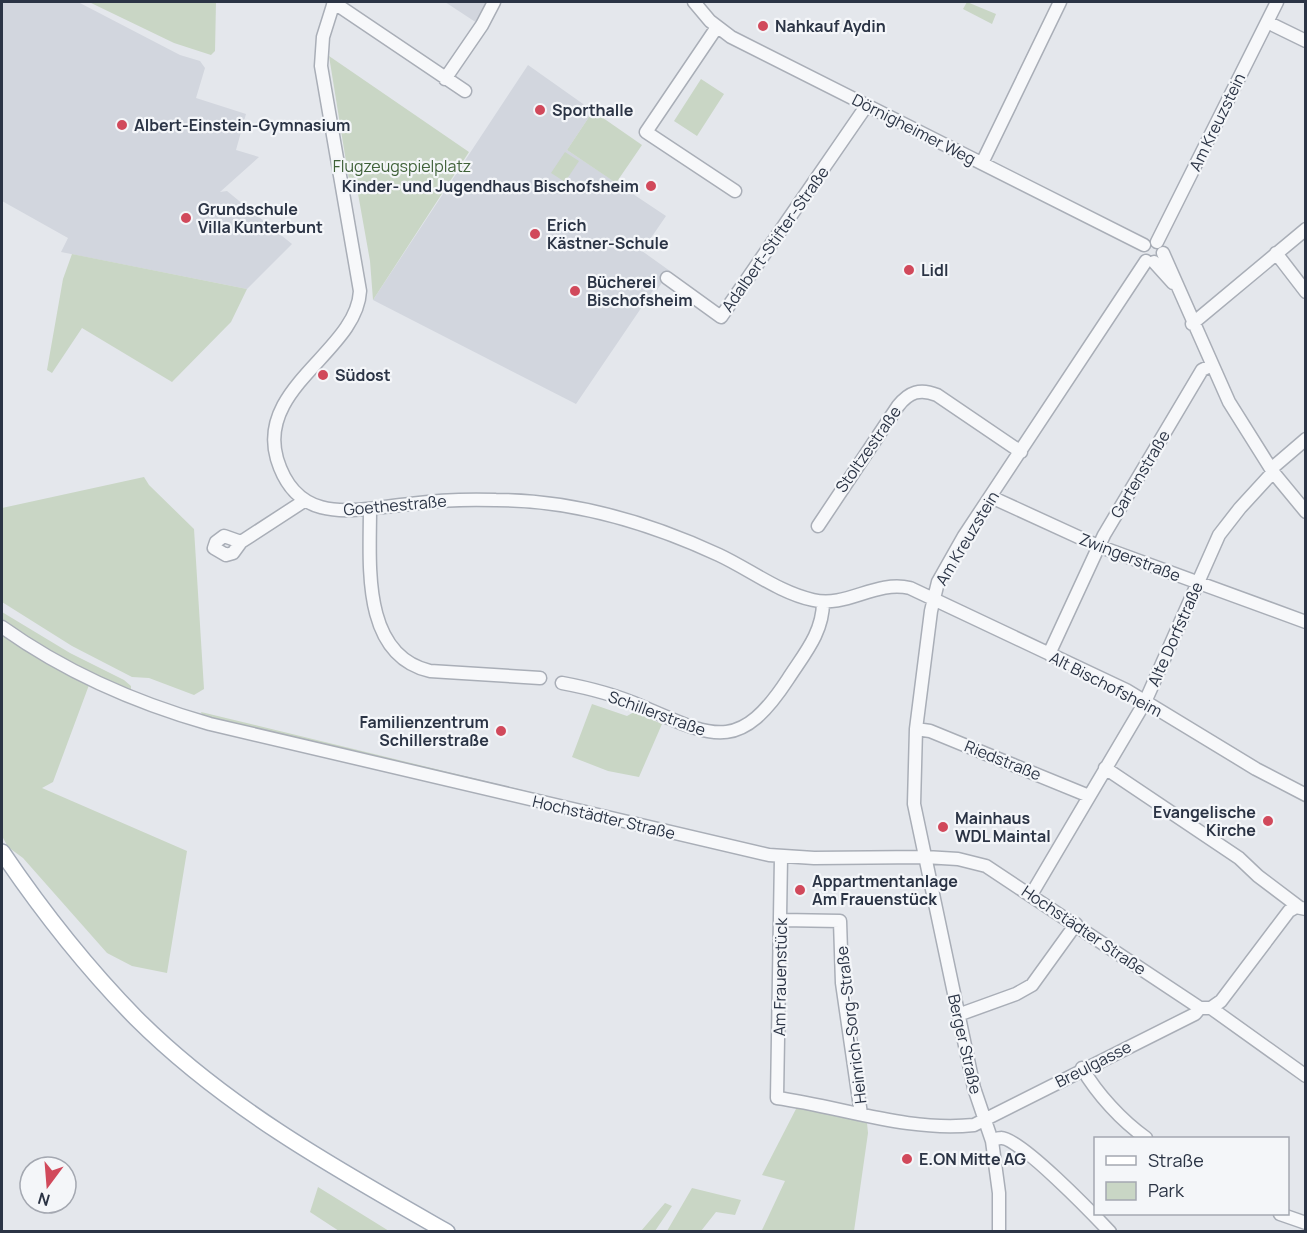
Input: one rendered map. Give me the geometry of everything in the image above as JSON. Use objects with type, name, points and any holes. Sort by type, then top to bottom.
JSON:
[{"type":"main road","points":[[2,852],[74,948],[137,1019],[180,1058],[243,1107],[297,1144],[447,1232]]},
{"type":"street","points":[[241,542],[304,501],[287,481],[277,458],[275,440],[278,421],[292,392],[351,321],[358,308],[360,291],[321,66],[322,37],[333,2],[465,91]]},
{"type":"street","points":[[445,79],[494,2]]},
{"type":"street","name":"Dörnigheimer Weg","points":[[694,2],[717,27],[1144,245],[1151,241],[1155,255]]},
{"type":"street","points":[[982,163],[1060,2]]},
{"type":"street","name":"Am Kreuzstein","points":[[925,857],[914,804],[916,729],[933,597],[945,569],[991,497],[1155,255],[1277,2]]},
{"type":"street","points":[[1267,22],[1305,41]]},
{"type":"street","points":[[717,27],[646,132],[735,191]]},
{"type":"street","name":"Adalbert-Stifter-Straße","points":[[667,278],[721,317],[867,105]]},
{"type":"street","points":[[1192,324],[1305,229]]},
{"type":"street","points":[[1276,253],[1305,292]]},
{"type":"street","points":[[1155,255],[1172,269],[1176,286],[1192,324],[1229,402],[1272,471],[1305,512]]},
{"type":"street","name":"Gartenstraße","points":[[1049,654],[1098,546],[1202,370],[1210,366]]},
{"type":"street","name":"Stoltzestraße","points":[[818,526],[898,406],[913,393],[924,391],[937,395],[1021,452]]},
{"type":"street","name":"Alte Dorfstraße","points":[[1031,895],[1145,702],[1197,583],[1224,528],[1272,471],[1305,440]]},
{"type":"street","name":"Zwingerstraße","points":[[991,497],[1098,546],[1305,622]]},
{"type":"street","name":"Goethestraße","points":[[304,501],[328,510],[369,509],[429,502],[496,500],[583,509],[676,536],[792,592],[823,602],[840,600],[893,585],[910,588],[933,597]]},
{"type":"street","points":[[369,509],[370,576],[375,607],[382,630],[401,658],[416,667],[430,671],[540,678]]},
{"type":"street","name":"Alt Bischofsheim","points":[[933,597],[1145,702],[1256,769],[1305,795]]},
{"type":"street","name":"Schillerstraße","points":[[562,683],[624,699],[697,731],[718,733],[739,729],[767,709],[788,680],[820,628],[823,602]]},
{"type":"street","name":"Hochstädter Straße","points":[[2,627],[89,679],[180,715],[722,845],[781,857],[925,857],[958,859],[986,866],[1305,1076]]},
{"type":"street","name":"Riedstraße","points":[[916,729],[930,731],[1089,796]]},
{"type":"street","points":[[1105,768],[1239,858],[1298,909]]},
{"type":"street","name":"Am Frauenstück","points":[[777,1098],[782,921],[781,857]]},
{"type":"street","name":"Berger Straße","points":[[925,857],[974,1088],[992,1141],[999,1193],[999,1232]]},
{"type":"street","name":"Breulgasse","points":[[777,1098],[941,1126],[974,1125],[1082,1068],[1195,1014],[1201,1007],[1221,1001],[1298,909]]},
{"type":"street","name":"Heinrich-Sorg-Straße","points":[[782,921],[840,921],[845,1005],[861,1114]]},
{"type":"street","points":[[958,1015],[1016,994],[1032,985],[1076,924]]},
{"type":"street","points":[[1082,1068],[1090,1081],[1128,1124],[1145,1137]]},
{"type":"street","points":[[992,1141],[1001,1138],[1008,1140],[1040,1164],[1110,1232]]},
{"type":"street","points":[[1283,1215],[1305,1223]]},
{"type":"shaded area","name":"Albert-Einstein-Gymnasium","points":[[2,2],[78,2],[180,55],[200,61],[205,68],[196,98],[246,114],[236,150],[259,157],[220,192],[227,191],[292,244],[247,289],[61,252],[68,238],[2,201]]},
{"type":"shaded area","points":[[445,2],[489,2],[477,23]]},
{"type":"shaded area","name":"Erich Kästner-Schule","points":[[528,65],[593,111],[567,150],[666,216],[642,251],[670,271],[657,290],[654,289],[576,404],[373,300]]},
{"type":"green space","points":[[89,2],[216,2],[215,51],[211,55],[174,43]]},
{"type":"green space","points":[[967,2],[996,14],[992,24],[963,9]]},
{"type":"green space","name":"Flugzeugspielplatz","points":[[329,56],[469,152],[373,300],[370,261],[357,188],[349,180]]},
{"type":"green space","points":[[701,79],[724,94],[697,136],[674,121]]},
{"type":"green space","points":[[593,111],[642,145],[616,183],[567,150]]},
{"type":"green space","points":[[565,152],[579,161],[565,182],[551,173]]},
{"type":"green space","points":[[72,254],[247,289],[231,322],[172,382],[82,328],[52,373],[47,370],[63,279]]},
{"type":"green space","points":[[144,477],[149,485],[194,529],[204,689],[194,695],[149,678],[132,677],[72,646],[2,602],[2,508]]},
{"type":"green space","points":[[2,612],[70,653],[124,680],[131,686],[131,693],[66,662],[2,620]]},
{"type":"green space","points":[[2,633],[89,685],[53,782],[42,788],[187,851],[167,973],[132,966],[107,953],[23,858],[8,847],[2,836]]},
{"type":"green space","points":[[592,704],[627,716],[634,712],[662,724],[639,777],[608,771],[572,757]]},
{"type":"green space","points":[[201,712],[617,813],[617,817],[203,717]]},
{"type":"green space","points":[[797,1107],[867,1123],[868,1133],[854,1231],[761,1232],[785,1181],[762,1175]]},
{"type":"green space","points":[[318,1187],[389,1231],[339,1231],[310,1212]]},
{"type":"green space","points":[[692,1188],[741,1200],[735,1215],[716,1212],[701,1231],[667,1231]]},
{"type":"green space","points":[[665,1203],[672,1206],[655,1231],[641,1231]]},
{"type":"place","name":"Nahkauf Aydin","points":[[763,26]]},
{"type":"place","name":"Sporthalle","points":[[540,110]]},
{"type":"place","name":"Albert-Einstein-Gymnasium","points":[[122,125]]},
{"type":"place","name":"Kinder- und Jugendhaus Bischofsheim","points":[[651,186]]},
{"type":"place","name":"Grundschule Villa Kunterbunt","points":[[186,218]]},
{"type":"place","name":"Erich Kästner-Schule","points":[[535,234]]},
{"type":"place","name":"Lidl","points":[[909,270]]},
{"type":"place","name":"Bücherei Bischofsheim","points":[[575,291]]},
{"type":"place","name":"Südost","points":[[323,375]]},
{"type":"place","name":"Familienzentrum Schillerstraße","points":[[501,731]]},
{"type":"place","name":"Evangelische Kirche","points":[[1268,821]]},
{"type":"place","name":"Mainhaus WDL Maintal","points":[[943,827]]},
{"type":"place","name":"Appartmentanlage Am Frauenstück","points":[[800,890]]},
{"type":"place","name":"E.ON Mitte AG","points":[[907,1159]]}]
